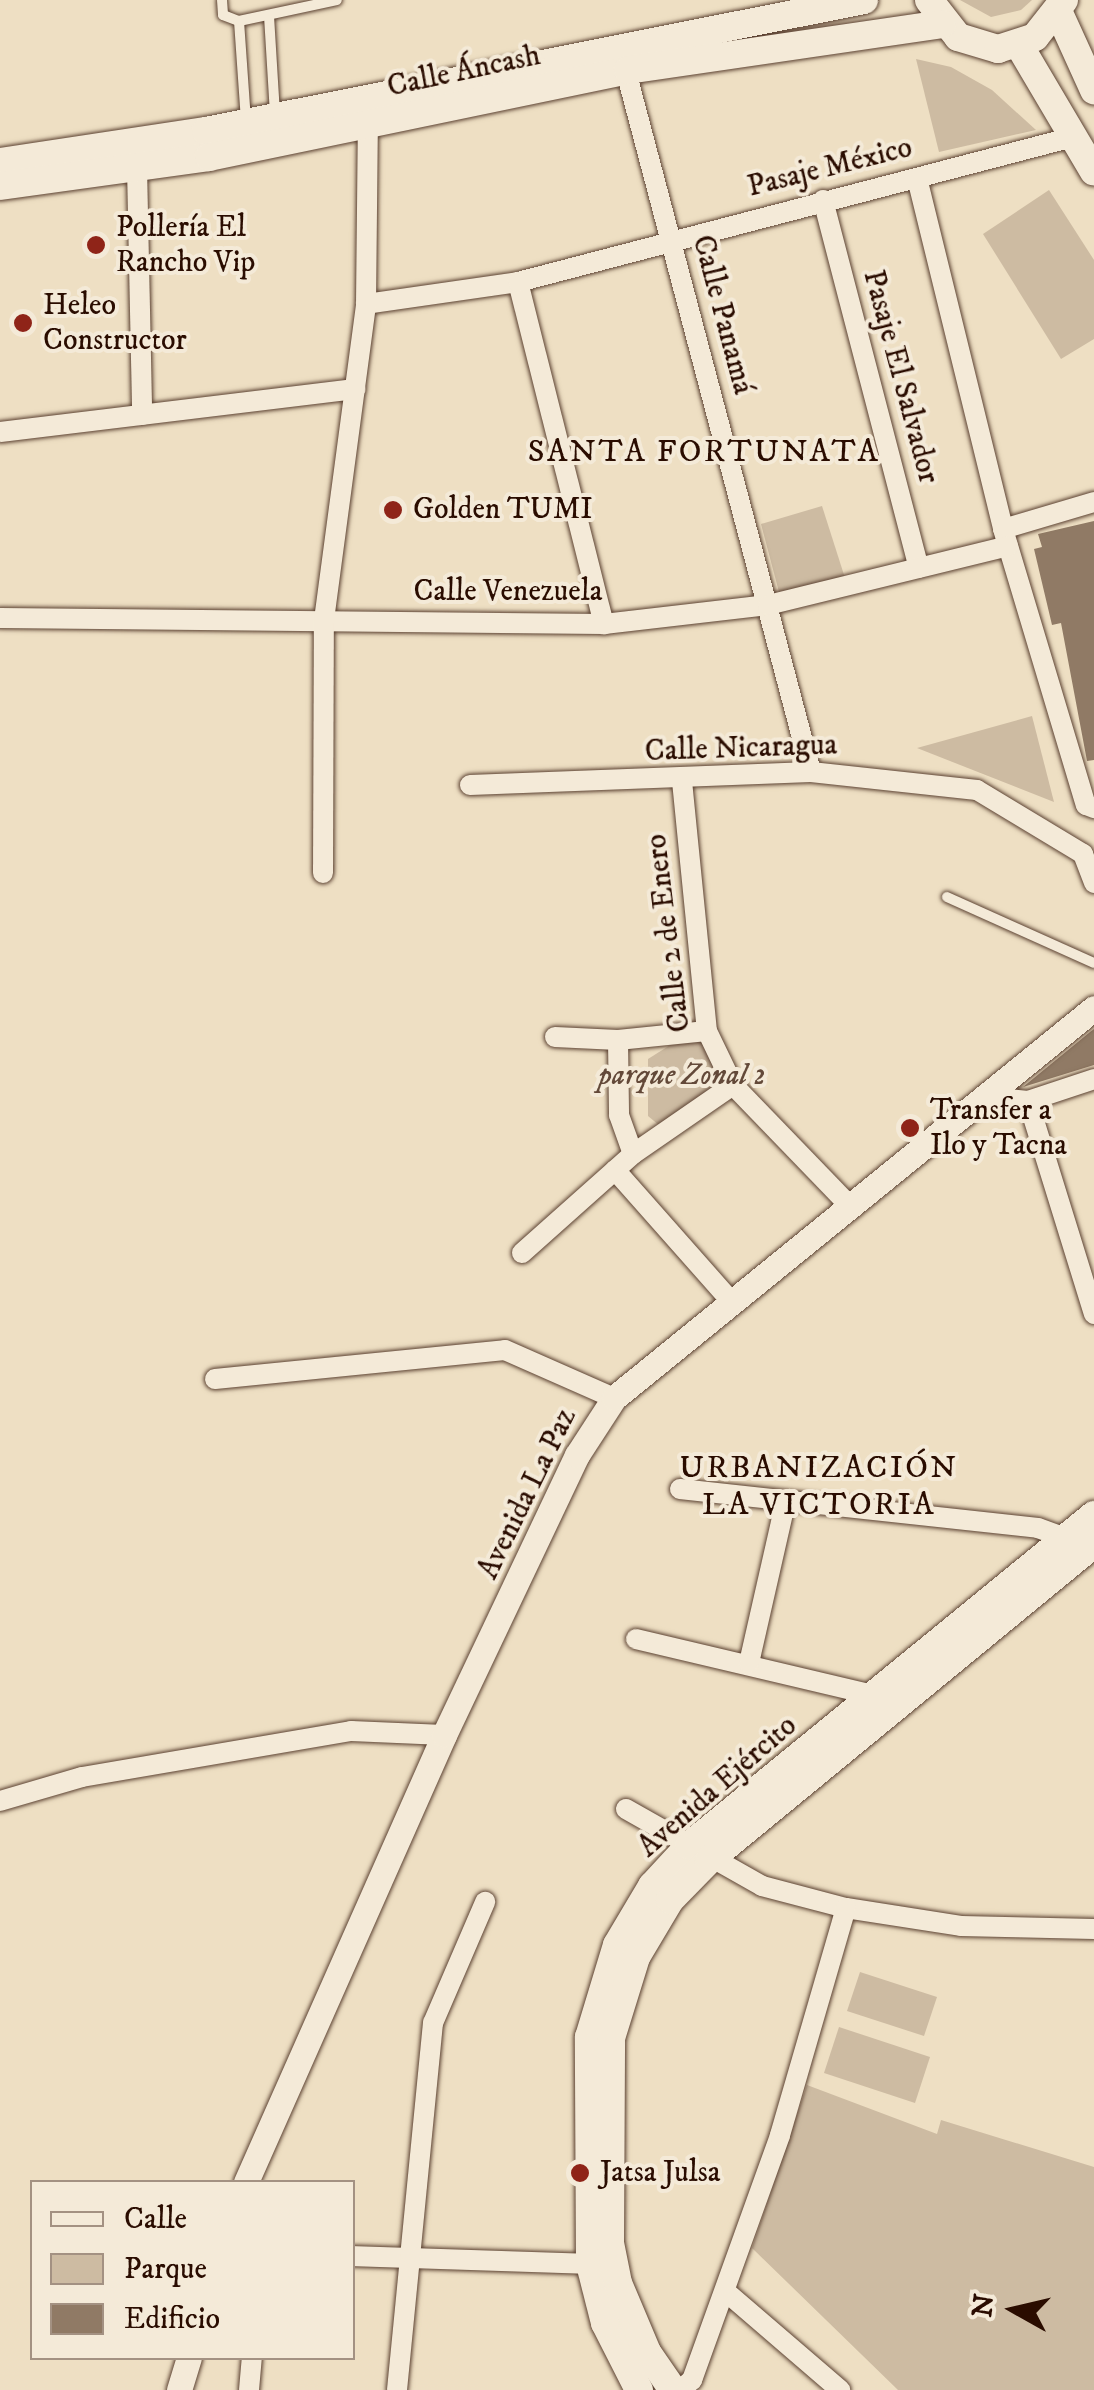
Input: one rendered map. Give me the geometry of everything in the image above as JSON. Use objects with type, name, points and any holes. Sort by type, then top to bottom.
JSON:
[{"type":"main road","name":"Calle Áncash","points":[[0,186],[137,168],[368,112],[623,59],[864,0]]},
{"type":"main road","points":[[935,12],[977,46],[1019,45],[1062,6],[1094,90]]},
{"type":"main road","name":"Calle Áncash","points":[[623,59],[935,12]]},
{"type":"main road","points":[[1019,45],[1094,172]]},
{"type":"main road","name":"Calle Áncash","points":[[0,162],[275,116],[368,112]]},
{"type":"main road","name":"Avenida Ejército","points":[[639,2390],[605,2323],[590,2264],[600,2038],[636,1956],[699,1853],[1084,1545],[1094,1515]]},
{"type":"main road","name":"Avenida Ejército","points":[[600,2038],[610,2243],[618,2283],[647,2352],[687,2387]]},
{"type":"street","name":"Calle Panamá","points":[[623,59],[811,772]]},
{"type":"street","points":[[322,873],[324,620],[366,304],[368,112]]},
{"type":"street","name":"Pasaje México","points":[[366,304],[518,282],[1073,137]]},
{"type":"street","points":[[137,168],[142,415]]},
{"type":"street","points":[[916,178],[1006,537],[1086,805],[1094,808]]},
{"type":"street","name":"Pasaje El Salvador","points":[[823,200],[918,568]]},
{"type":"street","points":[[518,282],[604,624]]},
{"type":"street","points":[[0,432],[355,388]]},
{"type":"street","name":"Calle Venezuela","points":[[0,618],[604,624],[768,605],[918,568],[1094,502]]},
{"type":"street","name":"Calle Nicaragua","points":[[470,785],[682,781],[811,772],[977,790],[1083,854],[1094,883]]},
{"type":"street","name":"Calle 2 de Enero","points":[[682,781],[707,1031],[733,1085],[850,1206]]},
{"type":"street","name":"Avenida La Paz","points":[[247,2180],[444,1736],[577,1455],[614,1398],[1094,1008]]},
{"type":"street","points":[[555,1036],[618,1040],[707,1031]]},
{"type":"street","points":[[618,1040],[620,1114],[633,1154]]},
{"type":"street","points":[[988,1097],[1028,1100],[1094,1079]]},
{"type":"street","points":[[522,1253],[633,1154],[733,1085]]},
{"type":"street","points":[[1028,1100],[1086,1261],[1094,1314]]},
{"type":"street","points":[[615,1170],[731,1301]]},
{"type":"street","points":[[215,1379],[504,1350],[614,1398]]},
{"type":"street","points":[[680,1488],[785,1504],[1038,1528],[1084,1545]]},
{"type":"street","points":[[749,1663],[785,1504]]},
{"type":"street","points":[[636,1639],[749,1663],[886,1701]]},
{"type":"street","points":[[0,1800],[82,1777],[351,1731],[444,1736]]},
{"type":"street","points":[[626,1809],[762,1886],[846,1908],[961,1926],[1094,1929]]},
{"type":"street","points":[[396,2390],[432,2023],[485,1902]]},
{"type":"street","points":[[687,2387],[726,2291],[846,1908]]},
{"type":"street","points":[[355,2256],[590,2264]]},
{"type":"street","points":[[726,2291],[840,2390]]},
{"type":"street","points":[[180,2390],[188,2360]]},
{"type":"street","points":[[250,2390],[252,2360]]},
{"type":"lane","points":[[222,0],[223,15],[239,22],[337,0]]},
{"type":"lane","points":[[269,16],[275,116]]},
{"type":"lane","points":[[239,22],[246,123]]},
{"type":"lane","points":[[947,897],[1094,962]]},
{"type":"green space","points":[[960,0],[1032,0],[1021,10],[991,17]]},
{"type":"green space","points":[[916,59],[951,67],[992,90],[1036,130],[939,152]]},
{"type":"green space","points":[[1049,190],[1094,260],[1094,339],[1061,359],[983,234]]},
{"type":"green space","points":[[822,506],[845,578],[779,592],[761,524]]},
{"type":"green space","points":[[1032,716],[1054,802],[917,748]]},
{"type":"green space","name":"parque Zonal 2","points":[[709,1040],[726,1075],[666,1131],[648,1116],[648,1059],[675,1042]]},
{"type":"green space","points":[[860,1972],[937,1997],[924,2036],[847,2011]]},
{"type":"green space","points":[[839,2027],[930,2057],[915,2103],[824,2073]]},
{"type":"green space","points":[[807,2085],[937,2134],[941,2120],[1094,2167],[1094,2390],[898,2390],[752,2248]]},
{"type":"building","points":[[1094,521],[1094,760],[1087,761],[1061,623],[1052,625],[1034,549],[1042,547],[1038,534]]},
{"type":"building","points":[[1094,1029],[1094,1065],[1023,1087],[1090,1032]]},
{"type":"place","name":"Pollería El Rancho Vip","points":[[96,245]]},
{"type":"place","name":"Heleo Constructor","points":[[23,323]]},
{"type":"place","name":"Golden TUMI","points":[[393,510]]},
{"type":"place","name":"Transfer a Ilo y Tacna","points":[[910,1128]]},
{"type":"place","name":"Jatsa Julsa","points":[[580,2173]]},
{"type":"district","name":"SANTA FORTUNATA","points":[[704,452]]},
{"type":"district","name":"URBANIZACIÓN LA VICTORIA","points":[[819,1488]]}]
